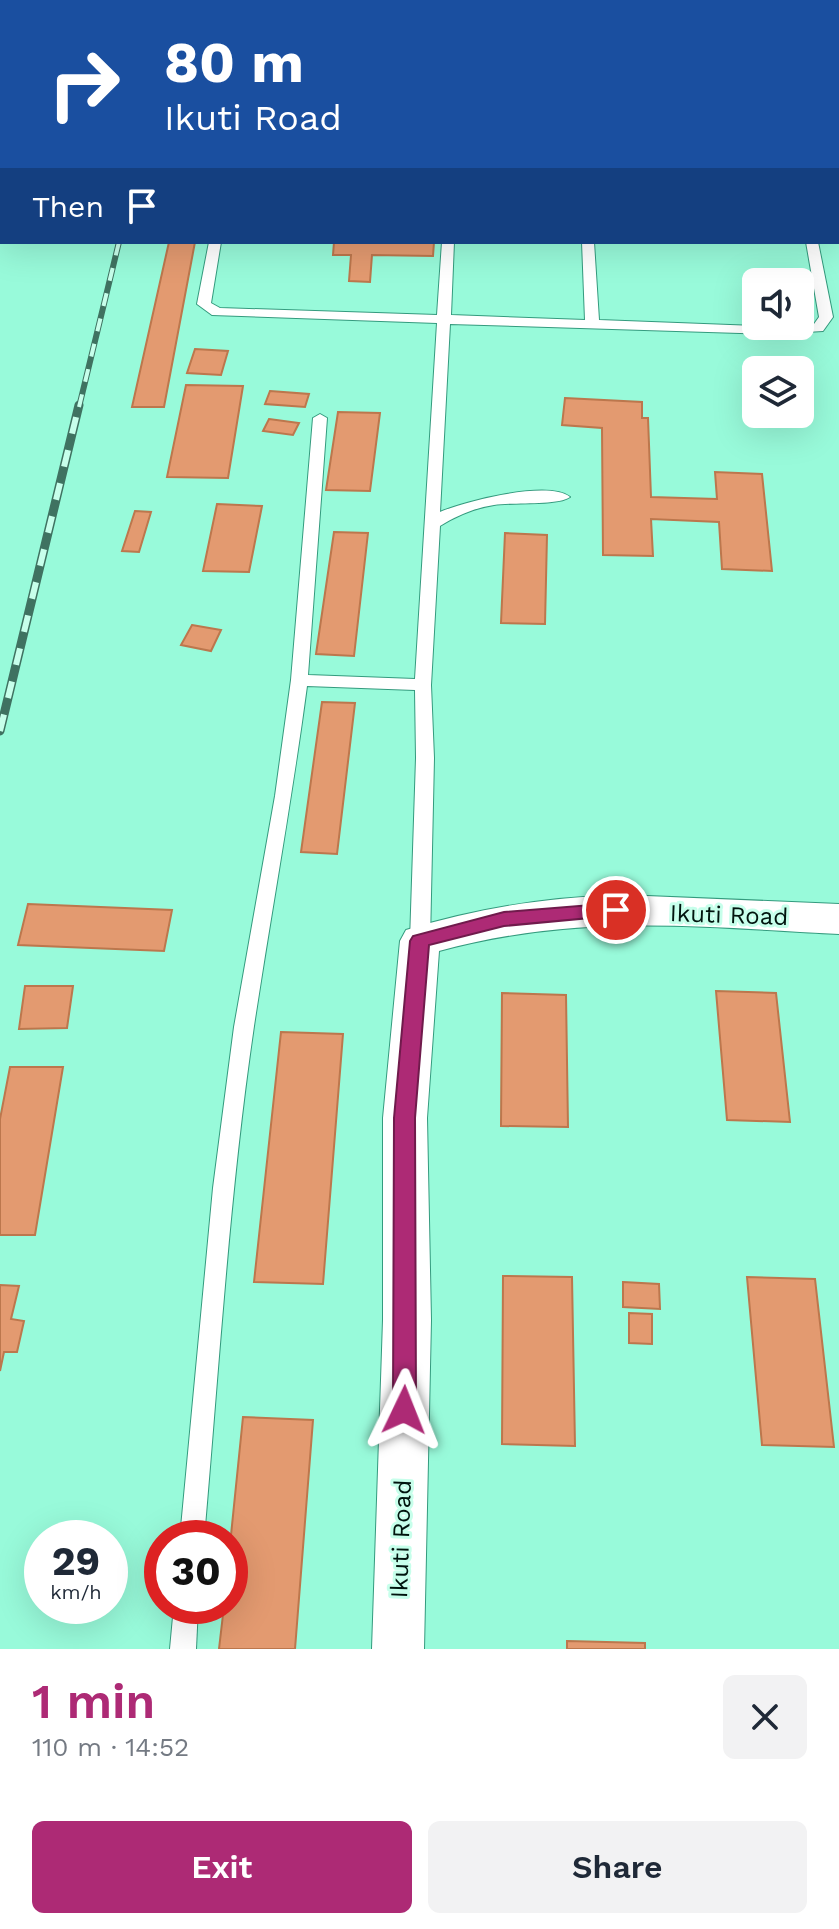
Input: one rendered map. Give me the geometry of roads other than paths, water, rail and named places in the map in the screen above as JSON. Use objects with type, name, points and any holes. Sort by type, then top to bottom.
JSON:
[{"type":"street","name":"Ikuti Road","points":[[398,1649],[407,1320],[405,1118],[420,941],[504,919],[553,913],[616,910],[839,919]]},
{"type":"lane","points":[[215,244],[204,304],[217,312],[773,330],[818,328],[826,317],[812,244]]},
{"type":"lane","points":[[420,941],[425,758],[423,685],[448,244]]},
{"type":"lane","points":[[588,244],[592,324]]},
{"type":"lane","points":[[194,1520],[227,1159],[244,1027],[284,796],[299,680],[320,418]]},
{"type":"lane","points":[[431,525],[457,508],[476,503],[562,497]]},
{"type":"lane","points":[[299,680],[423,685]]},
{"type":"lane","points":[[183,1649],[185,1624]]},
{"type":"railway","points":[[79,407],[119,244]]},
{"type":"railway","points":[[0,731],[79,405]]}]
